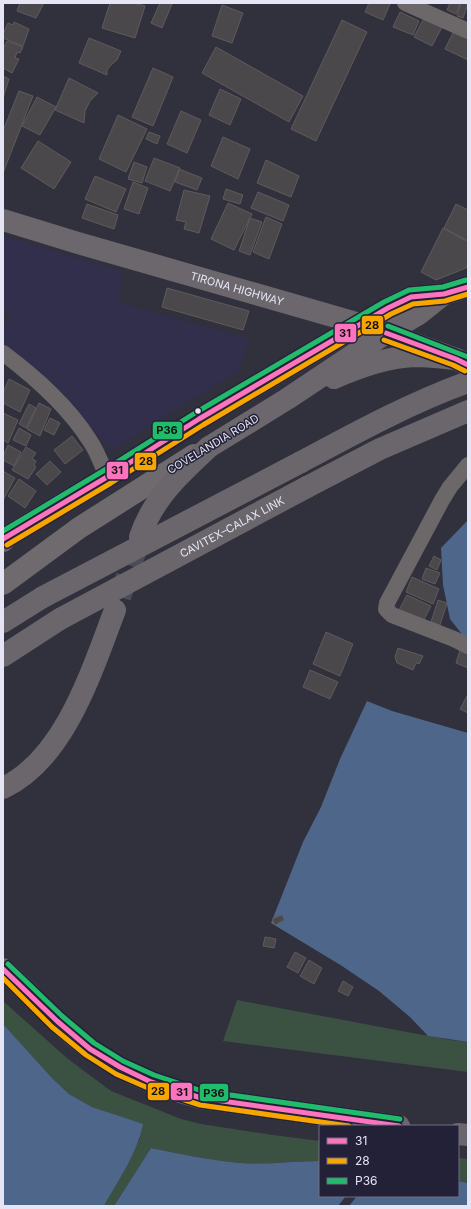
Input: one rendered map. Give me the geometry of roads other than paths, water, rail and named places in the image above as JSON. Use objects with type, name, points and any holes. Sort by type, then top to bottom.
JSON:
[{"type":"highway","points":[[3,622],[43,597],[374,424],[458,386]]},
{"type":"highway","name":"CAVITEX–CALAX LINK","points":[[3,656],[60,619],[307,487],[380,449],[465,412]]},
{"type":"highway","points":[[140,537],[150,512],[158,500],[179,475],[209,447]]},
{"type":"highway","points":[[3,788],[26,775],[47,753],[57,739],[79,699],[115,610]]},
{"type":"highway","points":[[3,969],[76,1038],[111,1063],[145,1080],[175,1091],[208,1099],[392,1125]]},
{"type":"main road","name":"TIRONA HIGHWAY","points":[[3,220],[100,250],[360,324],[462,362]]},
{"type":"main road","points":[[4,539],[199,419],[360,324],[411,297],[444,294],[468,287]]},
{"type":"main road","name":"COVELANDIA ROAD","points":[[3,584],[79,528],[287,399],[386,333],[419,314],[444,294]]},
{"type":"main road","points":[[287,399],[380,361],[416,356],[462,362]]},
{"type":"street","points":[[405,3],[468,31]]},
{"type":"street","points":[[3,354],[23,368],[65,408],[91,441],[107,477]]},
{"type":"street","points":[[468,465],[450,487],[442,500],[387,603],[386,609],[392,615],[468,646]]},
{"type":"water","points":[[468,520],[468,642],[450,619],[443,585],[441,548]]},
{"type":"water","points":[[367,701],[392,711],[468,733],[468,1042],[428,1036],[410,1017],[379,991],[342,966],[271,923],[303,842],[321,807],[340,759]]},
{"type":"water","points":[[3,1024],[53,1079],[69,1094],[92,1107],[143,1124],[132,1156],[104,1206],[3,1206]]},
{"type":"water","points":[[151,1148],[206,1159],[240,1163],[260,1164],[319,1161],[319,1197],[345,1197],[338,1206],[114,1206]]},
{"type":"water","points":[[459,1181],[468,1183],[468,1206],[349,1206],[356,1197],[459,1197]]},
{"type":"tunnel","points":[[120,597],[140,537]]}]
